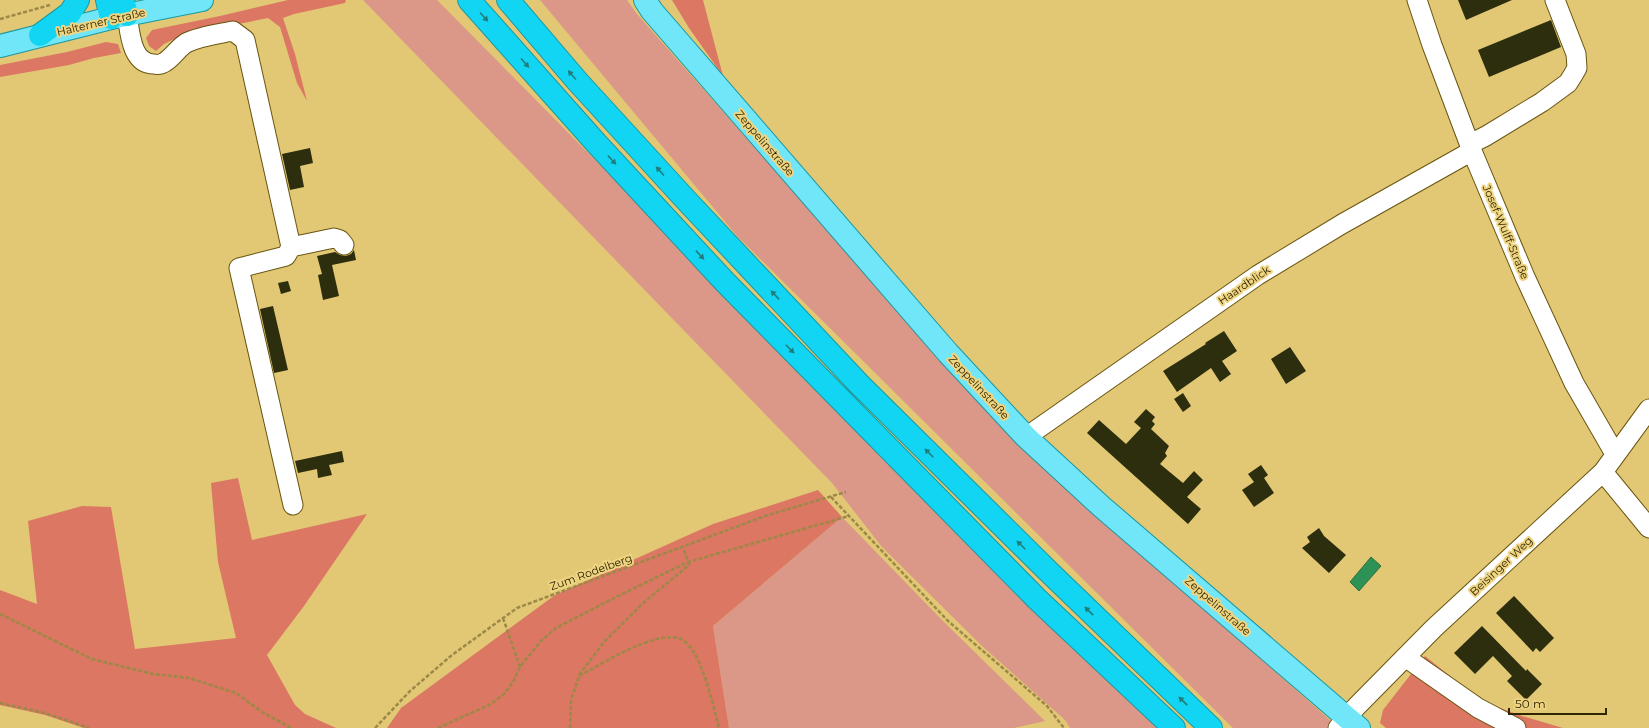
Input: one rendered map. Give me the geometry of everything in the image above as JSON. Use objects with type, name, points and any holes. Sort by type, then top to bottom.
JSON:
[{"type":"highway","points":[[40,35],[70,13],[78,0]]},
{"type":"highway","points":[[469,0],[597,144],[725,282],[1037,599],[1174,728]]},
{"type":"highway","points":[[508,0],[578,82],[659,171],[859,384],[1049,572],[1211,728]]},
{"type":"main road","name":"Halterner Straße","points":[[0,46],[40,35],[117,8],[202,0]]},
{"type":"main road","name":"Zeppelinstraße","points":[[645,0],[652,11],[718,89],[948,353],[1026,437],[1102,507],[1348,724]]},
{"type":"street","name":"Josef-Wulff-Straße","points":[[1417,0],[1432,45],[1471,147],[1525,277],[1574,383],[1615,454]]},
{"type":"street","name":"Haardblick","points":[[1026,437],[1258,275],[1471,147],[1568,84],[1577,68],[1576,54],[1555,0]]},
{"type":"street","points":[[117,8],[134,50],[141,60],[149,64],[158,64],[166,61],[186,43],[201,38],[233,31],[245,40],[291,247],[286,256],[239,268],[293,506]]},
{"type":"street","points":[[291,247],[334,238],[340,240],[344,245]]},
{"type":"street","name":"Beisinger Weg","points":[[1348,724],[1405,657],[1434,628],[1603,472],[1649,409]]},
{"type":"street","points":[[1603,472],[1649,528]]},
{"type":"street","points":[[1405,657],[1478,708],[1516,728]]},
{"type":"path","points":[[0,19],[51,5]]},
{"type":"path","name":"Zum Rodelberg","points":[[375,728],[416,686],[452,655],[517,608],[768,515],[846,492]]},
{"type":"path","points":[[831,497],[948,621],[1047,706],[1064,728]]},
{"type":"path","points":[[438,728],[491,704],[505,693],[513,682],[520,667],[541,641],[556,628],[616,597],[688,562],[849,516]]},
{"type":"path","points":[[570,728],[571,700],[579,676],[604,642],[642,604],[688,565],[683,547]]},
{"type":"path","points":[[0,614],[92,658],[153,674],[188,678],[236,693],[262,712],[291,728]]},
{"type":"path","points":[[503,618],[520,667]]},
{"type":"path","points":[[579,676],[640,644],[666,638],[682,640],[692,650],[708,682],[719,728]]},
{"type":"path","points":[[0,703],[44,713],[89,728]]},
{"type":"shaded area","points":[[288,0],[346,0],[345,3],[294,14],[283,18],[295,54],[307,101],[297,83],[280,27],[268,18],[183,35],[164,44],[156,51],[149,46],[146,38],[152,30]]},
{"type":"shaded area","points":[[363,0],[437,0],[1157,728],[1070,728],[1065,720],[982,646],[882,547],[832,483]]},
{"type":"shaded area","points":[[540,0],[627,0],[637,14],[939,357],[1149,560],[1339,728],[1233,728],[737,236]]},
{"type":"shaded area","points":[[672,0],[703,0],[723,76],[689,28]]},
{"type":"shaded area","points":[[106,42],[118,44],[121,53],[69,65],[0,77],[0,65],[67,52]]},
{"type":"shaded area","points":[[238,478],[252,540],[367,514],[304,606],[267,655],[295,705],[305,714],[336,728],[84,728],[45,715],[0,705],[0,590],[37,604],[28,521],[82,506],[111,507],[135,649],[236,638],[218,562],[211,483]]},
{"type":"shaded area","points":[[818,490],[842,517],[713,626],[729,728],[387,728],[401,708],[555,595],[713,524]]},
{"type":"shaded area","points":[[842,517],[941,619],[1045,721],[1014,728],[729,728],[713,626]]},
{"type":"shaded area","points":[[1371,557],[1381,566],[1359,591],[1350,582]]},
{"type":"shaded area","points":[[1425,656],[1481,701],[1522,716],[1563,728],[1386,728],[1380,723],[1383,710]]},
{"type":"building","points":[[1458,0],[1512,0],[1466,20]]},
{"type":"building","points":[[1551,20],[1561,47],[1489,77],[1478,50]]},
{"type":"building","points":[[310,148],[313,163],[300,166],[304,187],[290,190],[282,154]]},
{"type":"building","points":[[354,250],[356,260],[332,265],[339,296],[323,300],[318,275],[322,274],[317,256],[335,252],[346,256],[351,254]]},
{"type":"building","points":[[288,281],[291,291],[281,294],[278,283]]},
{"type":"building","points":[[273,306],[288,370],[274,373],[260,309]]},
{"type":"building","points":[[1224,331],[1237,351],[1222,361],[1231,374],[1220,382],[1211,368],[1177,392],[1163,371]]},
{"type":"building","points":[[1290,347],[1306,371],[1286,384],[1271,359]]},
{"type":"building","points":[[1183,393],[1191,406],[1183,412],[1174,399]]},
{"type":"building","points":[[1146,409],[1155,417],[1152,421],[1155,424],[1151,429],[1169,446],[1165,453],[1167,456],[1160,464],[1183,483],[1194,471],[1203,480],[1187,497],[1201,509],[1188,524],[1087,433],[1099,420],[1126,444],[1141,428],[1134,422]]},
{"type":"building","points":[[342,451],[344,462],[329,465],[332,475],[318,478],[317,469],[298,473],[295,461]]},
{"type":"building","points":[[1261,465],[1268,475],[1264,478],[1274,493],[1254,507],[1242,490],[1254,482],[1248,474]]},
{"type":"building","points":[[1319,528],[1324,536],[1346,555],[1329,573],[1302,548],[1310,542],[1307,537]]},
{"type":"building","points":[[1514,596],[1554,638],[1540,652],[1536,648],[1533,652],[1496,613]]},
{"type":"building","points":[[1482,626],[1526,671],[1527,669],[1542,684],[1526,700],[1507,681],[1512,676],[1493,656],[1475,674],[1454,653]]}]
